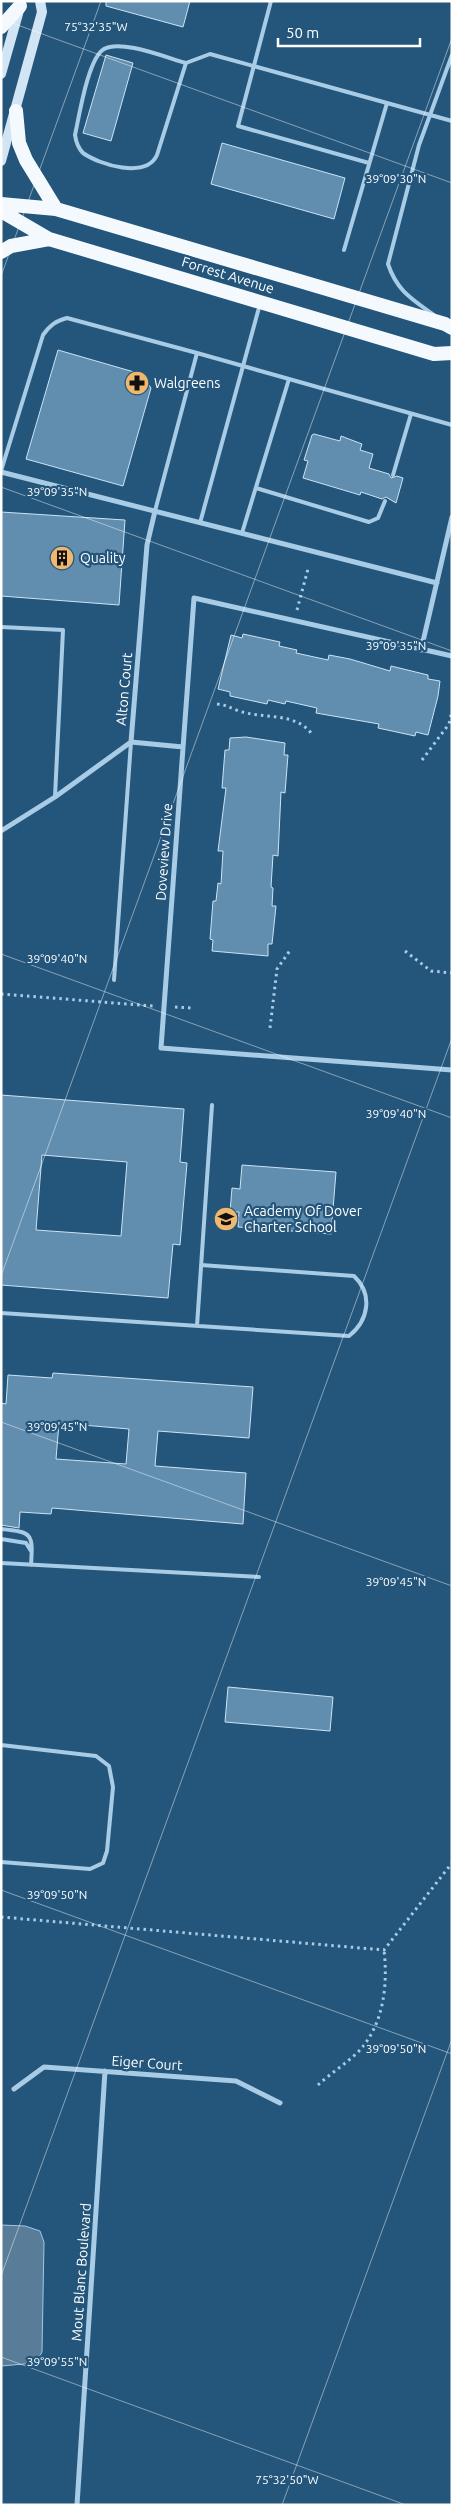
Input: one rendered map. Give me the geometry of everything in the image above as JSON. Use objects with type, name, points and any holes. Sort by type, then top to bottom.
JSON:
[{"type":"highway","points":[[1,28],[22,4]]},
{"type":"highway","points":[[16,112],[19,143],[26,160],[56,209]]},
{"type":"highway","name":"Forrest Avenue","points":[[1,204],[56,209],[448,326]]},
{"type":"highway","name":"Forrest Avenue","points":[[1,211],[49,239],[434,354],[452,353]]},
{"type":"highway","points":[[1,252],[11,246],[49,239]]},
{"type":"main road","points":[[1,161],[42,12],[40,1]]},
{"type":"main road","points":[[1,74],[22,4]]},
{"type":"street","points":[[1,472],[437,582]]},
{"type":"street","name":"Alton Court","points":[[1,832],[55,798],[131,742],[147,544],[155,511]]},
{"type":"street","points":[[421,650],[452,517]]},
{"type":"street","name":"Doveview Drive","points":[[452,656],[194,598],[161,1048],[452,1070]]},
{"type":"street","points":[[131,742],[183,747]]},
{"type":"street","name":"Eiger Court","points":[[14,2088],[44,2067],[236,2080],[280,2103]]},
{"type":"street","name":"Mout Blanc Boulevard","points":[[77,2505],[105,2071]]},
{"type":"lane","points":[[271,1],[238,126],[369,163]]},
{"type":"lane","points":[[186,63],[156,155],[148,165],[139,169],[130,169],[83,152],[77,145],[75,135],[90,71],[96,55],[104,48],[112,46],[127,46],[186,63],[210,54],[452,121]]},
{"type":"lane","points":[[448,326],[402,291],[393,279],[388,264],[429,115],[452,55]]},
{"type":"lane","points":[[344,250],[387,103]]},
{"type":"lane","points":[[200,523],[260,302]]},
{"type":"lane","points":[[1,472],[43,335],[49,326],[57,320],[68,318],[452,425]]},
{"type":"lane","points":[[155,511],[197,353]]},
{"type":"lane","points":[[242,533],[288,379]]},
{"type":"lane","points":[[393,475],[411,414]]},
{"type":"lane","points":[[256,488],[369,522],[378,518],[386,501]]},
{"type":"lane","points":[[1,627],[63,630],[55,798]]},
{"type":"lane","points":[[114,980],[131,742]]},
{"type":"lane","points":[[197,1326],[212,1105]]},
{"type":"lane","points":[[1,1313],[349,1336],[360,1327],[365,1313],[366,1295],[364,1285],[354,1276],[201,1265]]},
{"type":"lane","points":[[1,1529],[23,1531],[29,1536],[32,1545],[31,1565]]},
{"type":"lane","points":[[1,1539],[26,1543],[30,1547],[32,1555]]},
{"type":"lane","points":[[1,1563],[259,1577]]},
{"type":"lane","points":[[1,1745],[96,1756],[109,1766],[112,1787],[107,1851],[103,1863],[90,1869],[1,1862]]},
{"type":"path","points":[[297,611],[308,568]]},
{"type":"path","points":[[217,704],[226,705],[239,711],[291,720],[306,727],[311,734]]},
{"type":"path","points":[[422,760],[449,724],[452,711]]},
{"type":"path","points":[[270,1028],[277,969],[290,949]]},
{"type":"path","points":[[405,951],[432,970],[439,973],[452,973]]},
{"type":"path","points":[[1,994],[154,1006]]},
{"type":"path","points":[[175,1007],[192,1008]]},
{"type":"path","points":[[318,2085],[359,2050],[373,2032],[383,2006],[386,1966],[384,1950],[452,1863]]},
{"type":"path","points":[[1,1917],[384,1950]]},
{"type":"water","points":[[1,2225],[25,2226],[40,2231],[44,2242],[42,2352],[36,2363],[1,2366]]},
{"type":"building","points":[[106,1],[190,1],[183,27],[106,6]]},
{"type":"building","points":[[106,55],[133,63],[111,141],[83,133]]},
{"type":"building","points":[[222,143],[345,178],[334,219],[211,184]]},
{"type":"building","points":[[58,350],[141,374],[151,388],[123,486],[26,459]]},
{"type":"building","points":[[312,435],[340,441],[341,436],[362,444],[360,450],[373,454],[369,468],[389,474],[391,478],[397,476],[403,478],[396,503],[386,497],[382,499],[361,492],[360,495],[303,478],[308,461],[304,460]]},
{"type":"building","name":"Quality","points":[[1,512],[125,520],[119,605],[1,596]]},
{"type":"building","points":[[243,634],[280,642],[279,646],[297,650],[296,653],[328,660],[329,655],[350,659],[390,671],[391,666],[428,675],[428,679],[440,681],[428,735],[416,732],[415,736],[378,728],[379,724],[316,713],[317,708],[286,701],[285,704],[268,700],[267,704],[230,696],[230,692],[218,689],[231,635],[242,638]]},
{"type":"building","points":[[246,737],[285,743],[284,755],[288,755],[285,793],[281,792],[278,856],[273,855],[272,906],[276,906],[272,944],[268,944],[268,956],[212,951],[213,940],[210,939],[213,901],[216,901],[218,883],[221,884],[223,851],[218,851],[226,788],[222,788],[225,750],[229,750],[230,738]]},
{"type":"building","points":[[1,1095],[184,1109],[180,1162],[187,1163],[180,1245],[173,1244],[168,1298],[1,1285]],"holes":[[[42,1155],[127,1162],[121,1236],[36,1230]]]},
{"type":"building","points":[[242,1165],[336,1172],[331,1234],[238,1227],[239,1212],[230,1212],[232,1188],[240,1189]]},
{"type":"building","points":[[53,1373],[253,1387],[249,1438],[158,1431],[155,1466],[246,1473],[243,1524],[52,1508],[51,1514],[20,1512],[19,1528],[1,1525],[1,1403],[6,1404],[8,1375],[52,1378]],"holes":[[[59,1423],[129,1429],[126,1464],[56,1459]]]},
{"type":"building","points":[[228,1687],[333,1697],[330,1731],[225,1722]]},
{"type":"place","name":"Walgreens","points":[[137,383]]},
{"type":"place","name":"Quality","points":[[62,558]]},
{"type":"place","name":"Academy Of Dover Charter School","points":[[226,1219]]}]
